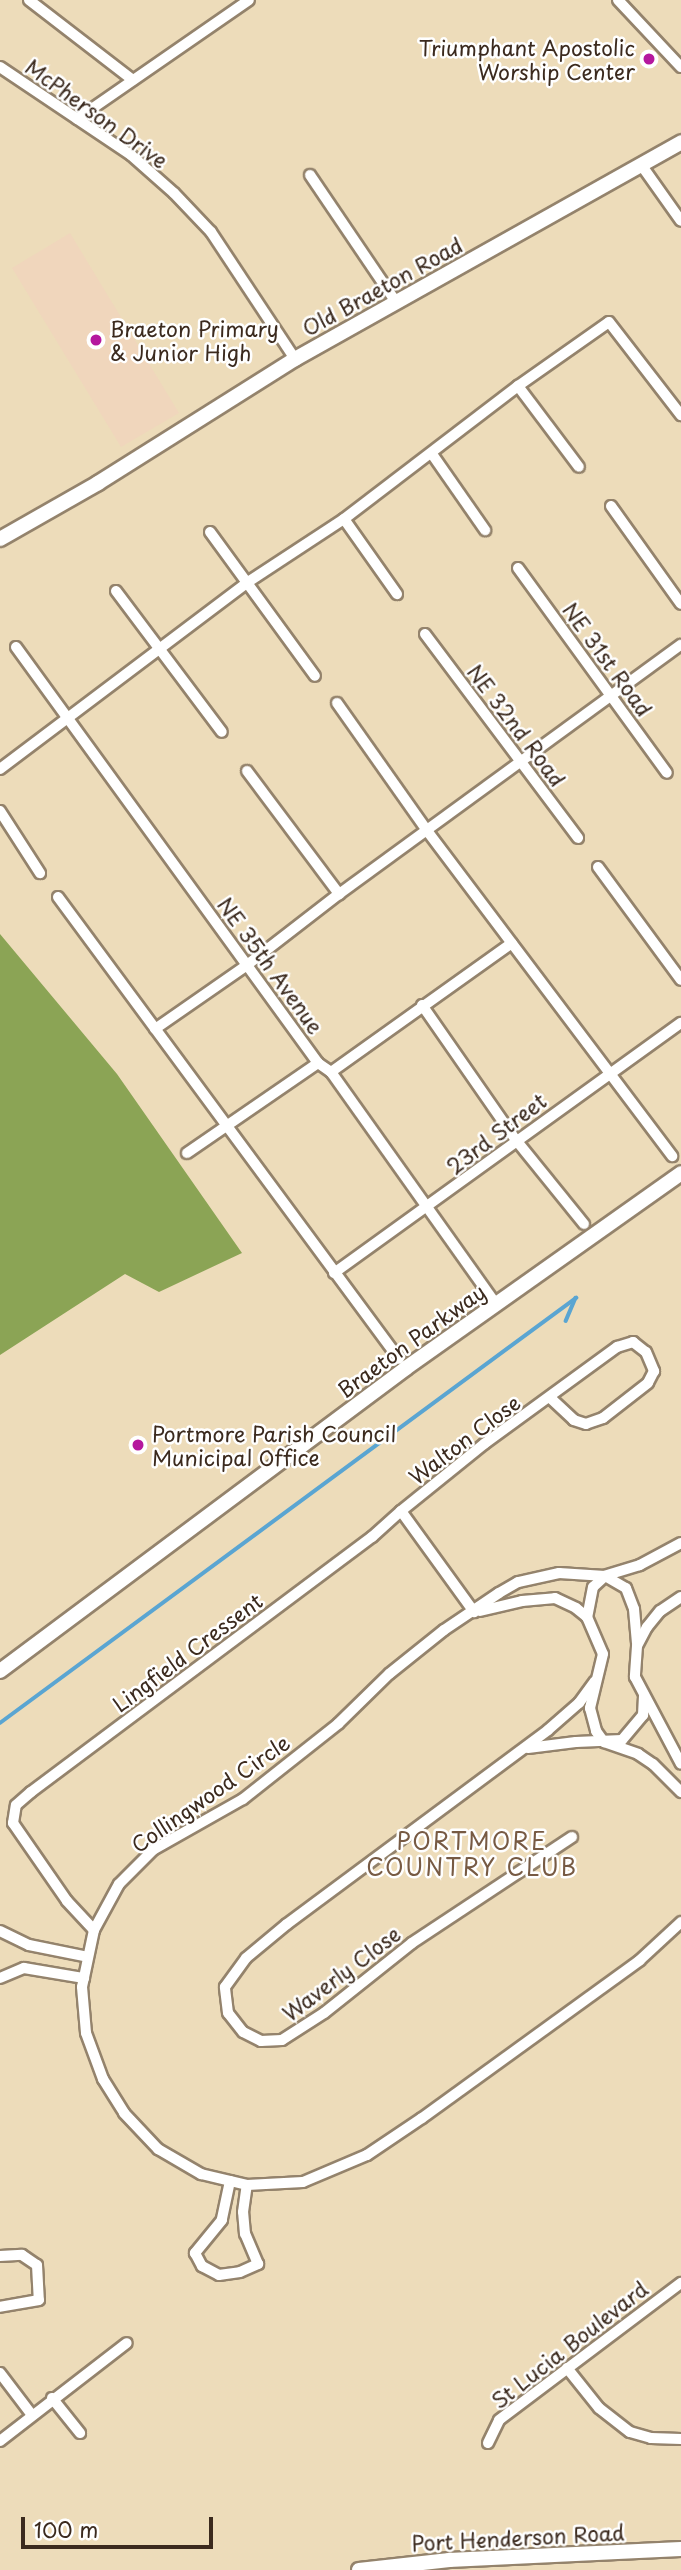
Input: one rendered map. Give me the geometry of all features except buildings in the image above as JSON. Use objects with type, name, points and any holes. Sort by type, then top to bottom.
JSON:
[{"type":"street","points":[[29,0],[133,80]]},
{"type":"street","points":[[618,0],[681,67]]},
{"type":"street","points":[[77,119],[246,1]]},
{"type":"street","name":"McPherson Drive","points":[[0,67],[131,155],[211,232],[295,359]]},
{"type":"street","name":"Old Braeton Road","points":[[0,539],[98,483],[295,359],[681,142]]},
{"type":"street","points":[[642,166],[681,221]]},
{"type":"street","points":[[310,175],[396,302]]},
{"type":"street","points":[[0,769],[248,582],[344,519],[518,386],[609,322],[681,415]]},
{"type":"street","points":[[518,386],[579,467]]},
{"type":"street","points":[[432,454],[485,530]]},
{"type":"street","points":[[611,506],[681,604]]},
{"type":"street","points":[[344,519],[397,594]]},
{"type":"street","points":[[210,532],[315,676]]},
{"type":"street","name":"NE 31st Road","points":[[518,568],[667,773]]},
{"type":"street","points":[[117,591],[222,732]]},
{"type":"street","name":"NE 32nd Road","points":[[425,634],[578,838]]},
{"type":"street","points":[[155,1029],[247,965],[339,894],[428,832],[520,761],[681,645]]},
{"type":"street","name":"NE 35th Avenue","points":[[16,647],[318,1063],[331,1072],[496,1304]]},
{"type":"street","points":[[337,703],[428,832],[673,1156]]},
{"type":"street","points":[[247,771],[339,894]]},
{"type":"street","points":[[0,811],[40,873]]},
{"type":"street","points":[[598,867],[681,980]]},
{"type":"street","points":[[58,897],[225,1127],[399,1359]]},
{"type":"street","points":[[331,1072],[512,943]]},
{"type":"street","points":[[422,1005],[516,1140],[584,1224]]},
{"type":"street","name":"23rd Street","points":[[334,1273],[428,1208],[516,1140],[681,1023]]},
{"type":"street","points":[[187,1153],[318,1063]]},
{"type":"street","name":"Braeton Parkway","points":[[0,1671],[496,1304],[681,1173]]},
{"type":"street","name":"Walton Close","points":[[401,1511],[484,1444],[617,1348],[633,1342],[646,1352],[654,1371],[648,1384],[603,1418],[586,1424],[574,1420],[550,1398]]},
{"type":"street","points":[[401,1511],[474,1612]]},
{"type":"street","name":"Lingfield Cressent","points":[[94,1930],[67,1901],[27,1847],[13,1823],[16,1805],[372,1537],[401,1511]]},
{"type":"street","name":"Collingwood Circle","points":[[681,1543],[640,1565],[604,1576],[559,1573],[518,1582],[444,1630],[389,1674],[338,1724],[243,1798],[153,1850],[119,1884],[94,1930],[84,1978],[86,2033],[103,2080],[124,2113],[158,2149],[201,2174],[247,2185],[303,2182],[367,2155],[640,1960],[681,1923]]},
{"type":"street","points":[[681,1764],[635,1677],[637,1646],[634,1609],[626,1588],[604,1576],[593,1587],[587,1617],[603,1654],[590,1708],[596,1731],[604,1742],[630,1751],[653,1764],[681,1793]]},
{"type":"street","points":[[637,1646],[660,1611],[681,1597]]},
{"type":"street","name":"Collingwood Circle","points":[[474,1612],[503,1604],[555,1598],[576,1608],[587,1617]]},
{"type":"street","name":"Waverly Close","points":[[572,1837],[412,1944],[324,2013],[282,2040],[261,2041],[243,2032],[228,2013],[225,1987],[246,1958],[287,1924],[522,1750],[579,1703],[596,1681]]},
{"type":"street","points":[[604,1742],[622,1740],[635,1726],[643,1715],[644,1693]]},
{"type":"street","name":"Waverly Close","points":[[522,1750],[555,1743],[604,1742]]},
{"type":"street","points":[[0,1931],[29,1945],[88,1957]]},
{"type":"street","points":[[0,1978],[24,1968],[41,1968],[84,1978]]},
{"type":"street","points":[[230,2181],[222,2221],[195,2253],[202,2266],[219,2275],[240,2272],[258,2264],[245,2234],[243,2212],[247,2185]]},
{"type":"street","points":[[0,2256],[22,2255],[37,2265],[39,2301],[0,2307]]},
{"type":"street","name":"St Lucia Boulevard","points":[[488,2443],[499,2420],[681,2283]]},
{"type":"street","points":[[0,2441],[52,2398],[127,2343]]},
{"type":"street","points":[[567,2368],[599,2408],[630,2432],[651,2438],[681,2439]]},
{"type":"street","points":[[0,2373],[32,2416]]},
{"type":"street","points":[[52,2398],[80,2433]]},
{"type":"street","name":"Port Henderson Road","points":[[359,2570],[449,2560],[681,2549]]},
{"type":"shaded area","name":"Braeton Primary & Junior High","points":[[70,233],[179,413],[121,447],[12,268]]},
{"type":"green space","points":[[0,934],[117,1074],[242,1253],[159,1292],[125,1274],[0,1355]]},
{"type":"waterway","points":[[0,1723],[576,1298],[566,1321]]},
{"type":"place","name":"Triumphant Apostolic Worship Center","points":[[649,59]]},
{"type":"place","name":"Braeton Primary & Junior High","points":[[96,340]]},
{"type":"place","name":"Portmore Parish Council Municipal Office","points":[[138,1445]]},
{"type":"district","name":"PORTMORE COUNTRY CLUB","points":[[472,1854]]}]
